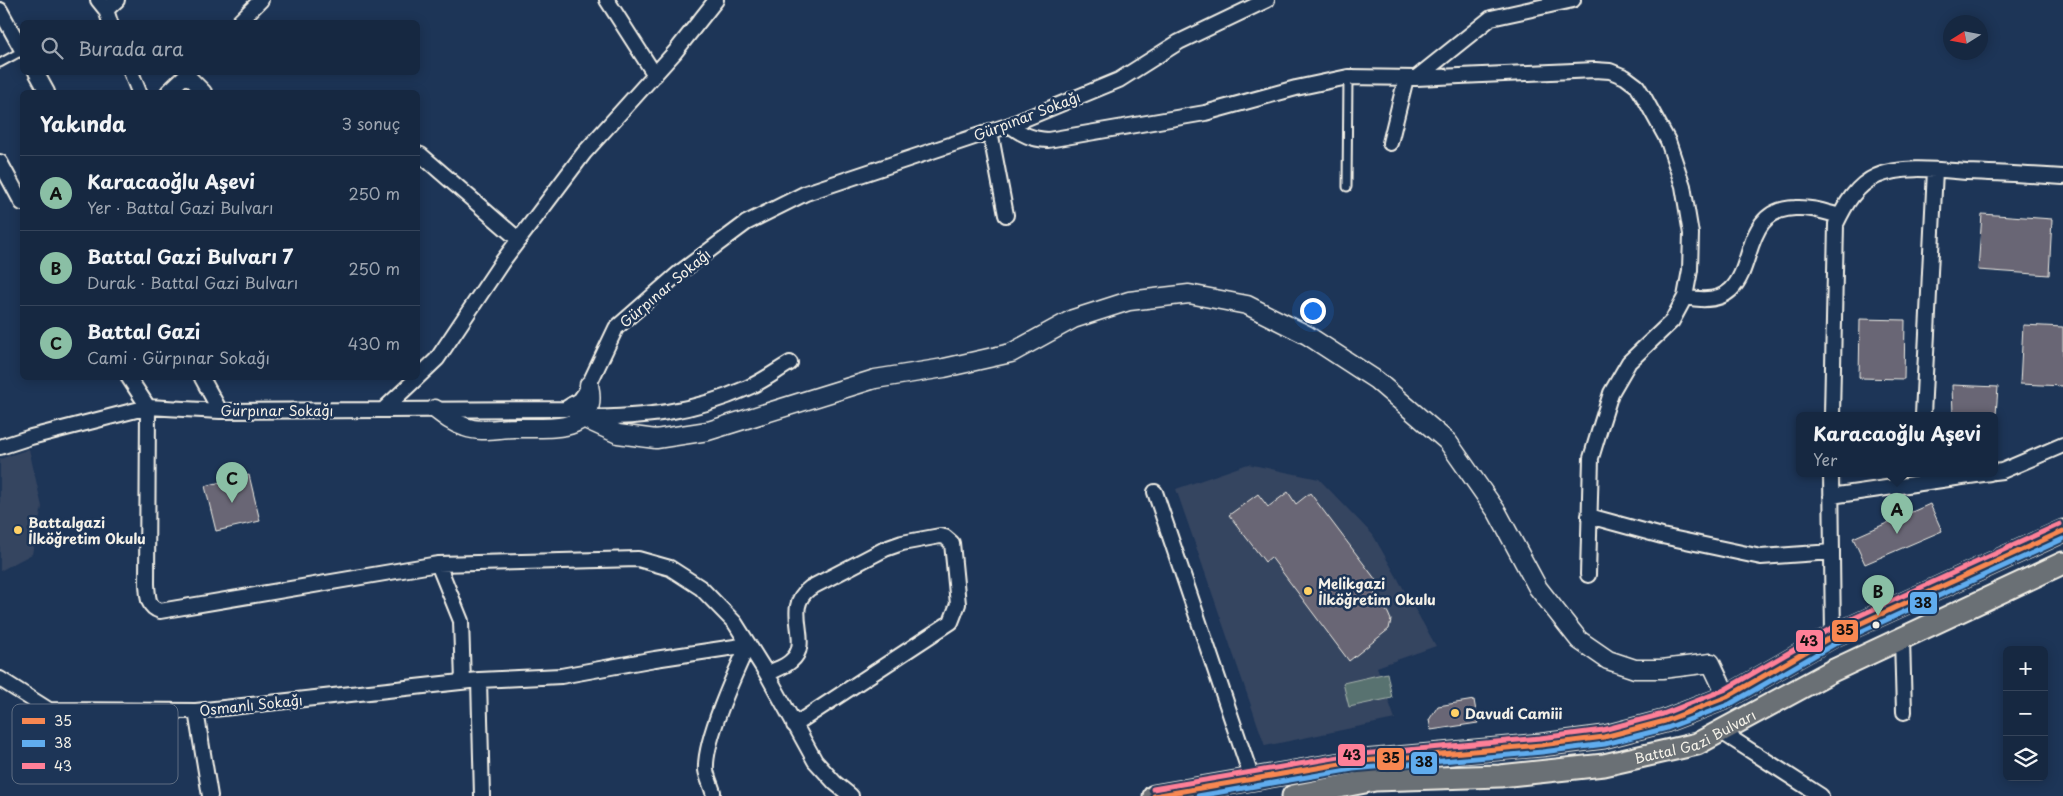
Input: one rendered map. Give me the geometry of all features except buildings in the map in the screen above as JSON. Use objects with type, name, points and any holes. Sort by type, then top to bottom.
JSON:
[{"type":"main road","name":"Battal Gazi Bulvarı","points":[[1154,796],[1352,762],[1541,745],[1604,737],[1665,721],[1727,697],[1833,636],[2063,531]]},
{"type":"main road","name":"Battal Gazi Bulvarı","points":[[1293,796],[1375,780],[1500,776],[1604,765],[1697,744],[1832,671],[2063,563]]},
{"type":"street","points":[[105,11],[118,0]]},
{"type":"street","points":[[241,20],[261,0]]},
{"type":"street","points":[[607,0],[655,75]]},
{"type":"street","points":[[420,374],[437,359],[502,262],[584,153],[655,75],[716,0]]},
{"type":"street","name":"Gürpınar Sokağı","points":[[588,386],[616,328],[679,273],[746,222],[806,194],[1010,125],[1119,80],[1179,42],[1267,0]]},
{"type":"street","points":[[1390,143],[1411,78],[1491,18],[1573,0]]},
{"type":"street","points":[[0,10],[20,46]]},
{"type":"street","points":[[1010,125],[1021,134],[1048,140],[1205,113],[1296,88],[1348,77],[1411,78],[1595,70],[1610,71],[1625,76],[1637,86],[1668,141],[1683,186],[1691,234],[1690,270],[1685,297],[1672,321],[1629,362],[1611,393],[1591,458],[1588,575]]},
{"type":"street","points":[[38,75],[46,90]]},
{"type":"street","points":[[132,75],[138,90]]},
{"type":"street","points":[[170,90],[187,75]]},
{"type":"street","points":[[189,75],[202,90]]},
{"type":"street","points":[[990,131],[1006,215]]},
{"type":"street","points":[[420,155],[519,240]]},
{"type":"street","points":[[0,162],[20,199]]},
{"type":"street","points":[[1832,412],[1836,224],[1847,203],[1862,184],[1875,176],[1890,171],[1935,170],[2063,177]]},
{"type":"street","points":[[1923,412],[1935,170]]},
{"type":"street","points":[[1685,297],[1698,300],[1711,298],[1724,294],[1734,286],[1742,275],[1756,230],[1766,218],[1793,208],[1810,208],[1840,216]]},
{"type":"street","points":[[578,412],[618,434],[656,439],[708,431],[875,379],[944,368],[1011,353],[1073,319],[1129,301],[1188,294],[1247,305],[1307,335],[1376,380],[1448,442],[1497,512],[1538,588],[1579,640],[1608,660],[1634,669],[1662,669],[1711,663],[1727,697]]},
{"type":"street","points":[[578,412],[639,417],[694,408],[748,388],[790,363]]},
{"type":"street","points":[[130,380],[148,407],[147,584],[149,603],[153,608],[160,611],[438,564],[638,559],[670,568],[701,588],[735,623],[767,674],[815,761],[835,783],[851,796]]},
{"type":"street","points":[[203,380],[220,410]]},
{"type":"street","points":[[384,410],[414,380]]},
{"type":"street","points":[[435,409],[449,420],[466,428],[484,430],[569,426],[578,412],[590,403],[588,386]]},
{"type":"street","name":"Gürpınar Sokağı","points":[[0,447],[31,437],[148,407],[220,410],[435,409]]},
{"type":"street","points":[[1998,472],[2063,445]]},
{"type":"street","points":[[1831,477],[1833,636]]},
{"type":"street","points":[[1831,496],[1920,478],[1934,477]]},
{"type":"street","points":[[1155,492],[1252,779]]},
{"type":"street","points":[[1589,516],[1662,536],[1761,557],[1832,552]]},
{"type":"street","points":[[767,674],[791,661],[796,655],[800,638],[798,603],[804,592],[885,549],[902,543],[940,536],[945,537],[952,543],[958,604],[951,622],[794,724]]},
{"type":"street","points":[[438,564],[461,621],[464,682]]},
{"type":"street","points":[[1902,638],[1904,712]]},
{"type":"street","points":[[713,792],[706,770],[708,747],[733,679],[748,645]]},
{"type":"street","name":"Osmanlı Sokağı","points":[[178,711],[196,711],[479,680],[561,676],[748,645]]},
{"type":"street","name":"Osmanlı Sokağı","points":[[0,679],[40,704]]},
{"type":"street","points":[[479,680],[482,796]]},
{"type":"street","points":[[196,711],[210,796]]},
{"type":"street","points":[[1720,731],[1821,796]]},
{"type":"lane","points":[[0,63],[20,51]]},
{"type":"lane","points":[[1347,187],[1348,77]]},
{"type":"shaded area","name":"Battalgazi İlköğretim Okulu","points":[[29,449],[42,507],[32,554],[0,571],[0,459]]},
{"type":"shaded area","name":"Melikgazi İlköğretim Okulu","points":[[1248,464],[1319,479],[1373,535],[1436,646],[1377,667],[1395,719],[1265,746],[1176,489]]},
{"type":"green space","points":[[1387,673],[1392,698],[1349,707],[1343,683]]},
{"type":"transit line","name":"43","points":[[1153,789],[1351,755],[1540,738],[1603,730],[1663,714],[1724,690],[1830,629],[2060,524]]},
{"type":"transit line","name":"35","points":[[1154,796],[1352,762],[1541,745],[1604,737],[1665,721],[1727,697],[1833,636],[2063,531]]},
{"type":"transit line","name":"38","points":[[1198,796],[1353,769],[1542,752],[1605,744],[1667,728],[1730,704],[1836,643],[2063,539]]},
{"type":"place","name":"Battal Gazi","points":[[232,503]]},
{"type":"place","name":"Battalgazi İlköğretim Okulu","points":[[18,530]]},
{"type":"place","name":"Karacaoğlu Aşevi","points":[[1897,534]]},
{"type":"place","name":"Melikgazi İlköğretim Okulu","points":[[1308,591]]},
{"type":"place","name":"Battal Gazi Bulvarı 7","points":[[1878,616]]},
{"type":"place","name":"Davudi Camiii","points":[[1455,713]]}]
